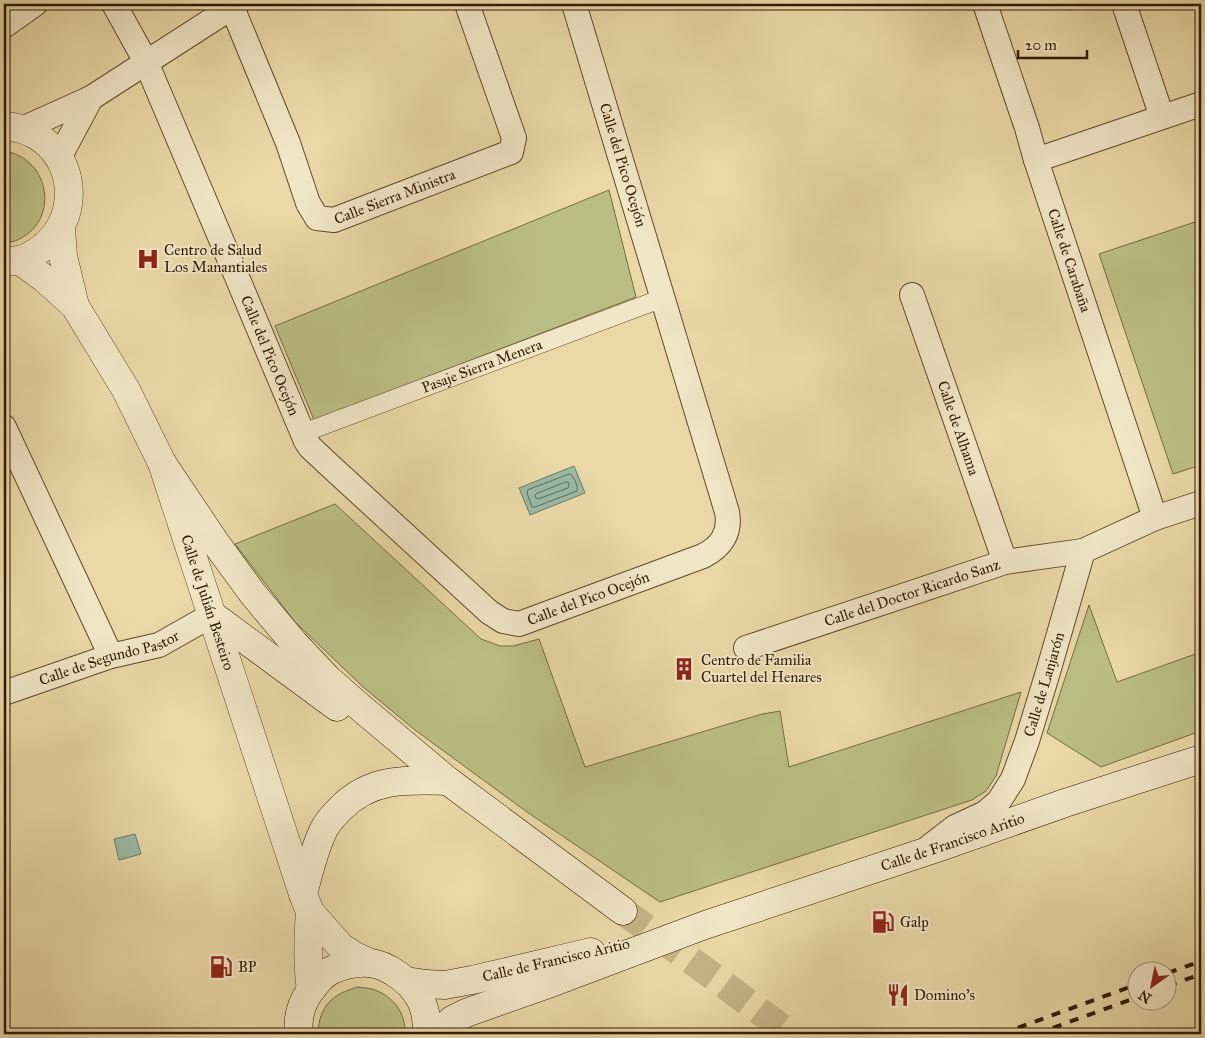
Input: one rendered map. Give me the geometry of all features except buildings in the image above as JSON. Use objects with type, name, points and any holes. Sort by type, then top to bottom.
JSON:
[{"type":"main road","points":[[11,261],[36,253],[50,242],[61,228],[69,200],[69,185],[66,171],[59,158],[43,140],[13,128]]},
{"type":"main road","name":"Calle de Julián Besteiro","points":[[61,228],[63,256],[75,306]]},
{"type":"main road","name":"Calle de Julián Besteiro","points":[[11,261],[45,279],[75,306],[126,390],[162,463],[307,903],[311,990]]},
{"type":"main road","points":[[162,463],[253,594],[294,643],[322,672],[354,702],[448,781],[623,911]]},
{"type":"main road","points":[[212,615],[403,756],[448,781]]},
{"type":"main road","name":"Calle de Francisco Aritio","points":[[437,1034],[452,1020],[466,1013],[705,925],[921,853],[1065,802],[1201,759]]},
{"type":"main road","points":[[307,903],[314,854],[324,828],[346,802],[378,784],[413,780],[448,781]]},
{"type":"main road","name":"Calle de Julián Besteiro","points":[[307,903],[341,947],[370,963],[391,970],[406,981]]},
{"type":"main road","name":"Calle de Francisco Aritio","points":[[406,981],[445,985],[472,980],[705,925]]},
{"type":"main road","points":[[298,1034],[297,1024],[303,1001],[319,979],[331,970],[350,964],[370,963]]},
{"type":"main road","points":[[406,981],[420,998],[427,1018],[427,1034]]},
{"type":"street","points":[[4,26],[35,4]]},
{"type":"street","name":"Calle del Pico Ocejón","points":[[114,4],[146,62],[310,447],[489,612],[503,621],[519,624],[702,556],[718,547],[727,531],[728,518],[574,4]]},
{"type":"street","name":"Calle Sierra Ministra","points":[[234,5],[288,143],[308,203],[317,218],[334,220],[510,152],[514,138],[467,4]]},
{"type":"street","name":"Calle de Carabaña","points":[[985,4],[1155,518]]},
{"type":"street","points":[[1124,4],[1162,117]]},
{"type":"street","points":[[13,128],[102,92],[234,5]]},
{"type":"street","points":[[59,158],[91,98]]},
{"type":"street","points":[[1036,160],[1201,104]]},
{"type":"street","name":"Calle de Alhama","points":[[912,295],[1005,562]]},
{"type":"street","name":"Pasaje Sierra Menera","points":[[303,433],[663,298]]},
{"type":"street","points":[[4,427],[110,656]]},
{"type":"street","points":[[1083,551],[1155,518],[1201,503]]},
{"type":"street","name":"Calle del Doctor Ricardo Sanz","points":[[746,648],[1005,562],[1083,551]]},
{"type":"street","name":"Calle de Lanjarón","points":[[921,853],[955,827],[985,814],[999,801],[1013,779],[1027,741],[1083,551]]},
{"type":"street","name":"Calle de Segundo Pastor","points":[[4,693],[110,656],[159,645],[212,615]]},
{"type":"green space","points":[[4,151],[20,156],[32,165],[40,178],[44,192],[44,206],[39,220],[30,232],[15,241],[4,243]]},
{"type":"green space","points":[[609,190],[636,297],[314,420],[275,326]]},
{"type":"green space","points":[[1201,220],[1201,465],[1173,474],[1099,254]]},
{"type":"green space","points":[[335,504],[481,639],[500,646],[513,646],[539,639],[585,767],[762,714],[780,711],[789,767],[1021,692],[996,776],[986,791],[972,800],[660,902],[527,812],[415,730],[362,686],[295,622],[235,544]]},
{"type":"green space","points":[[1089,605],[1117,682],[1201,652],[1201,731],[1101,767],[1047,733]]},
{"type":"green space","points":[[358,987],[369,988],[382,993],[398,1007],[405,1027],[405,1034],[318,1034],[321,1016],[329,1003],[341,993]]},
{"type":"water","points":[[574,466],[585,493],[530,515],[519,488]]},
{"type":"water","points":[[135,834],[141,854],[119,860],[114,839]]},
{"type":"tunnel","points":[[623,911],[790,1034]]},
{"type":"railway","points":[[1178,969],[1201,961]]},
{"type":"railway","points":[[1178,982],[1201,974]]},
{"type":"railway","points":[[1001,1034],[1128,988]]},
{"type":"railway","points":[[1036,1034],[1128,1001]]},
{"type":"place","name":"Centro de Salud Los Manantiales","points":[[148,259]]},
{"type":"place","name":"Centro de Familia Cuartel del Henares","points":[[684,669]]},
{"type":"place","name":"Galp","points":[[883,922]]},
{"type":"place","name":"BP","points":[[221,967]]},
{"type":"place","name":"Domino's","points":[[898,995]]}]
